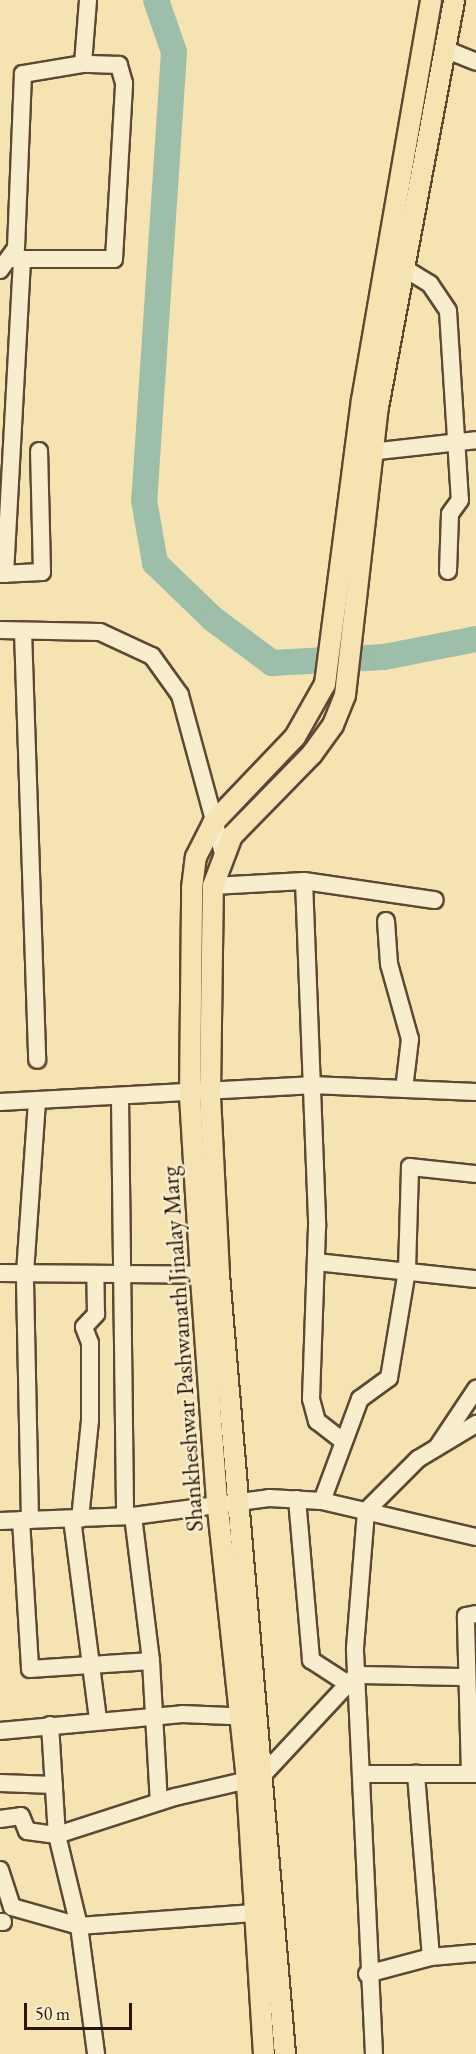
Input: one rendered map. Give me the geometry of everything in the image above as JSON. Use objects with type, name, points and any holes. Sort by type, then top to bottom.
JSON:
[{"type":"main road","points":[[264,2054],[262,1912],[254,1779],[226,1501],[210,1275],[213,886],[222,850],[312,754],[333,724],[345,695],[343,605],[387,258],[431,0]]},
{"type":"main road","points":[[363,453],[405,267],[447,50],[454,0]]},
{"type":"main road","points":[[423,48],[447,50]]},
{"type":"main road","name":"Shankheshwar Pashwanath Jinalay Marg","points":[[210,1275],[190,1095],[192,888],[196,857],[213,823],[301,730],[325,684],[343,605]]},
{"type":"main road","points":[[262,1912],[285,2054]]},
{"type":"street","points":[[83,64],[88,0]]},
{"type":"street","points":[[447,50],[476,62]]},
{"type":"street","points":[[11,263],[114,259],[124,83],[119,65],[83,64],[29,70],[20,82],[16,248],[11,263],[2,574],[42,572],[39,451]]},
{"type":"street","points":[[387,258],[430,284],[448,311],[460,501],[450,514],[448,571]]},
{"type":"street","points":[[363,453],[476,440]]},
{"type":"street","points":[[0,630],[100,632],[152,656],[180,695],[222,850]]},
{"type":"street","points":[[23,631],[37,1060]]},
{"type":"street","points":[[303,881],[316,1262],[312,1410],[343,1441]]},
{"type":"street","points":[[213,886],[303,881],[435,900]]},
{"type":"street","points":[[387,921],[389,964],[410,1039],[404,1089]]},
{"type":"street","points":[[0,1102],[210,1094],[311,1085],[476,1092]]},
{"type":"street","points":[[120,1098],[129,1516],[158,1716],[159,1802]]},
{"type":"street","points":[[37,1100],[25,1273],[25,1520],[30,1669],[151,1661]]},
{"type":"street","points":[[322,1501],[360,1399],[389,1378],[407,1270],[410,1167],[476,1174]]},
{"type":"street","points":[[316,1262],[476,1279]]},
{"type":"street","points":[[0,1273],[124,1276],[210,1275]]},
{"type":"street","points":[[95,1275],[96,1314],[84,1327],[90,1343],[90,1420],[76,1519],[89,1665],[98,1720]]},
{"type":"street","points":[[436,1449],[476,1389]]},
{"type":"street","points":[[374,2054],[368,1974],[361,1774],[352,1680],[366,1511],[418,1459],[476,1424]]},
{"type":"street","points":[[0,1521],[129,1516],[226,1501],[297,1499],[322,1501],[476,1537]]},
{"type":"street","points":[[297,1499],[311,1660],[352,1680],[465,1677]]},
{"type":"street","points":[[361,1774],[473,1774],[465,1677],[466,1616],[476,1614]]},
{"type":"street","points":[[0,1818],[21,1816],[27,1831],[57,1835],[159,1802],[254,1779],[352,1680]]},
{"type":"street","points":[[0,1731],[158,1716],[249,1717]]},
{"type":"street","points":[[50,1725],[57,1835],[79,1926],[96,2054]]},
{"type":"street","points":[[416,1774],[431,1957]]},
{"type":"street","points":[[0,1783],[54,1785]]},
{"type":"street","points":[[0,1870],[12,1907],[79,1926],[262,1912]]},
{"type":"street","points":[[368,1974],[431,1957],[476,1953]]},
{"type":"waterway","points":[[156,0],[174,52],[144,500],[155,563],[213,619],[272,663],[384,657],[476,639]]}]
